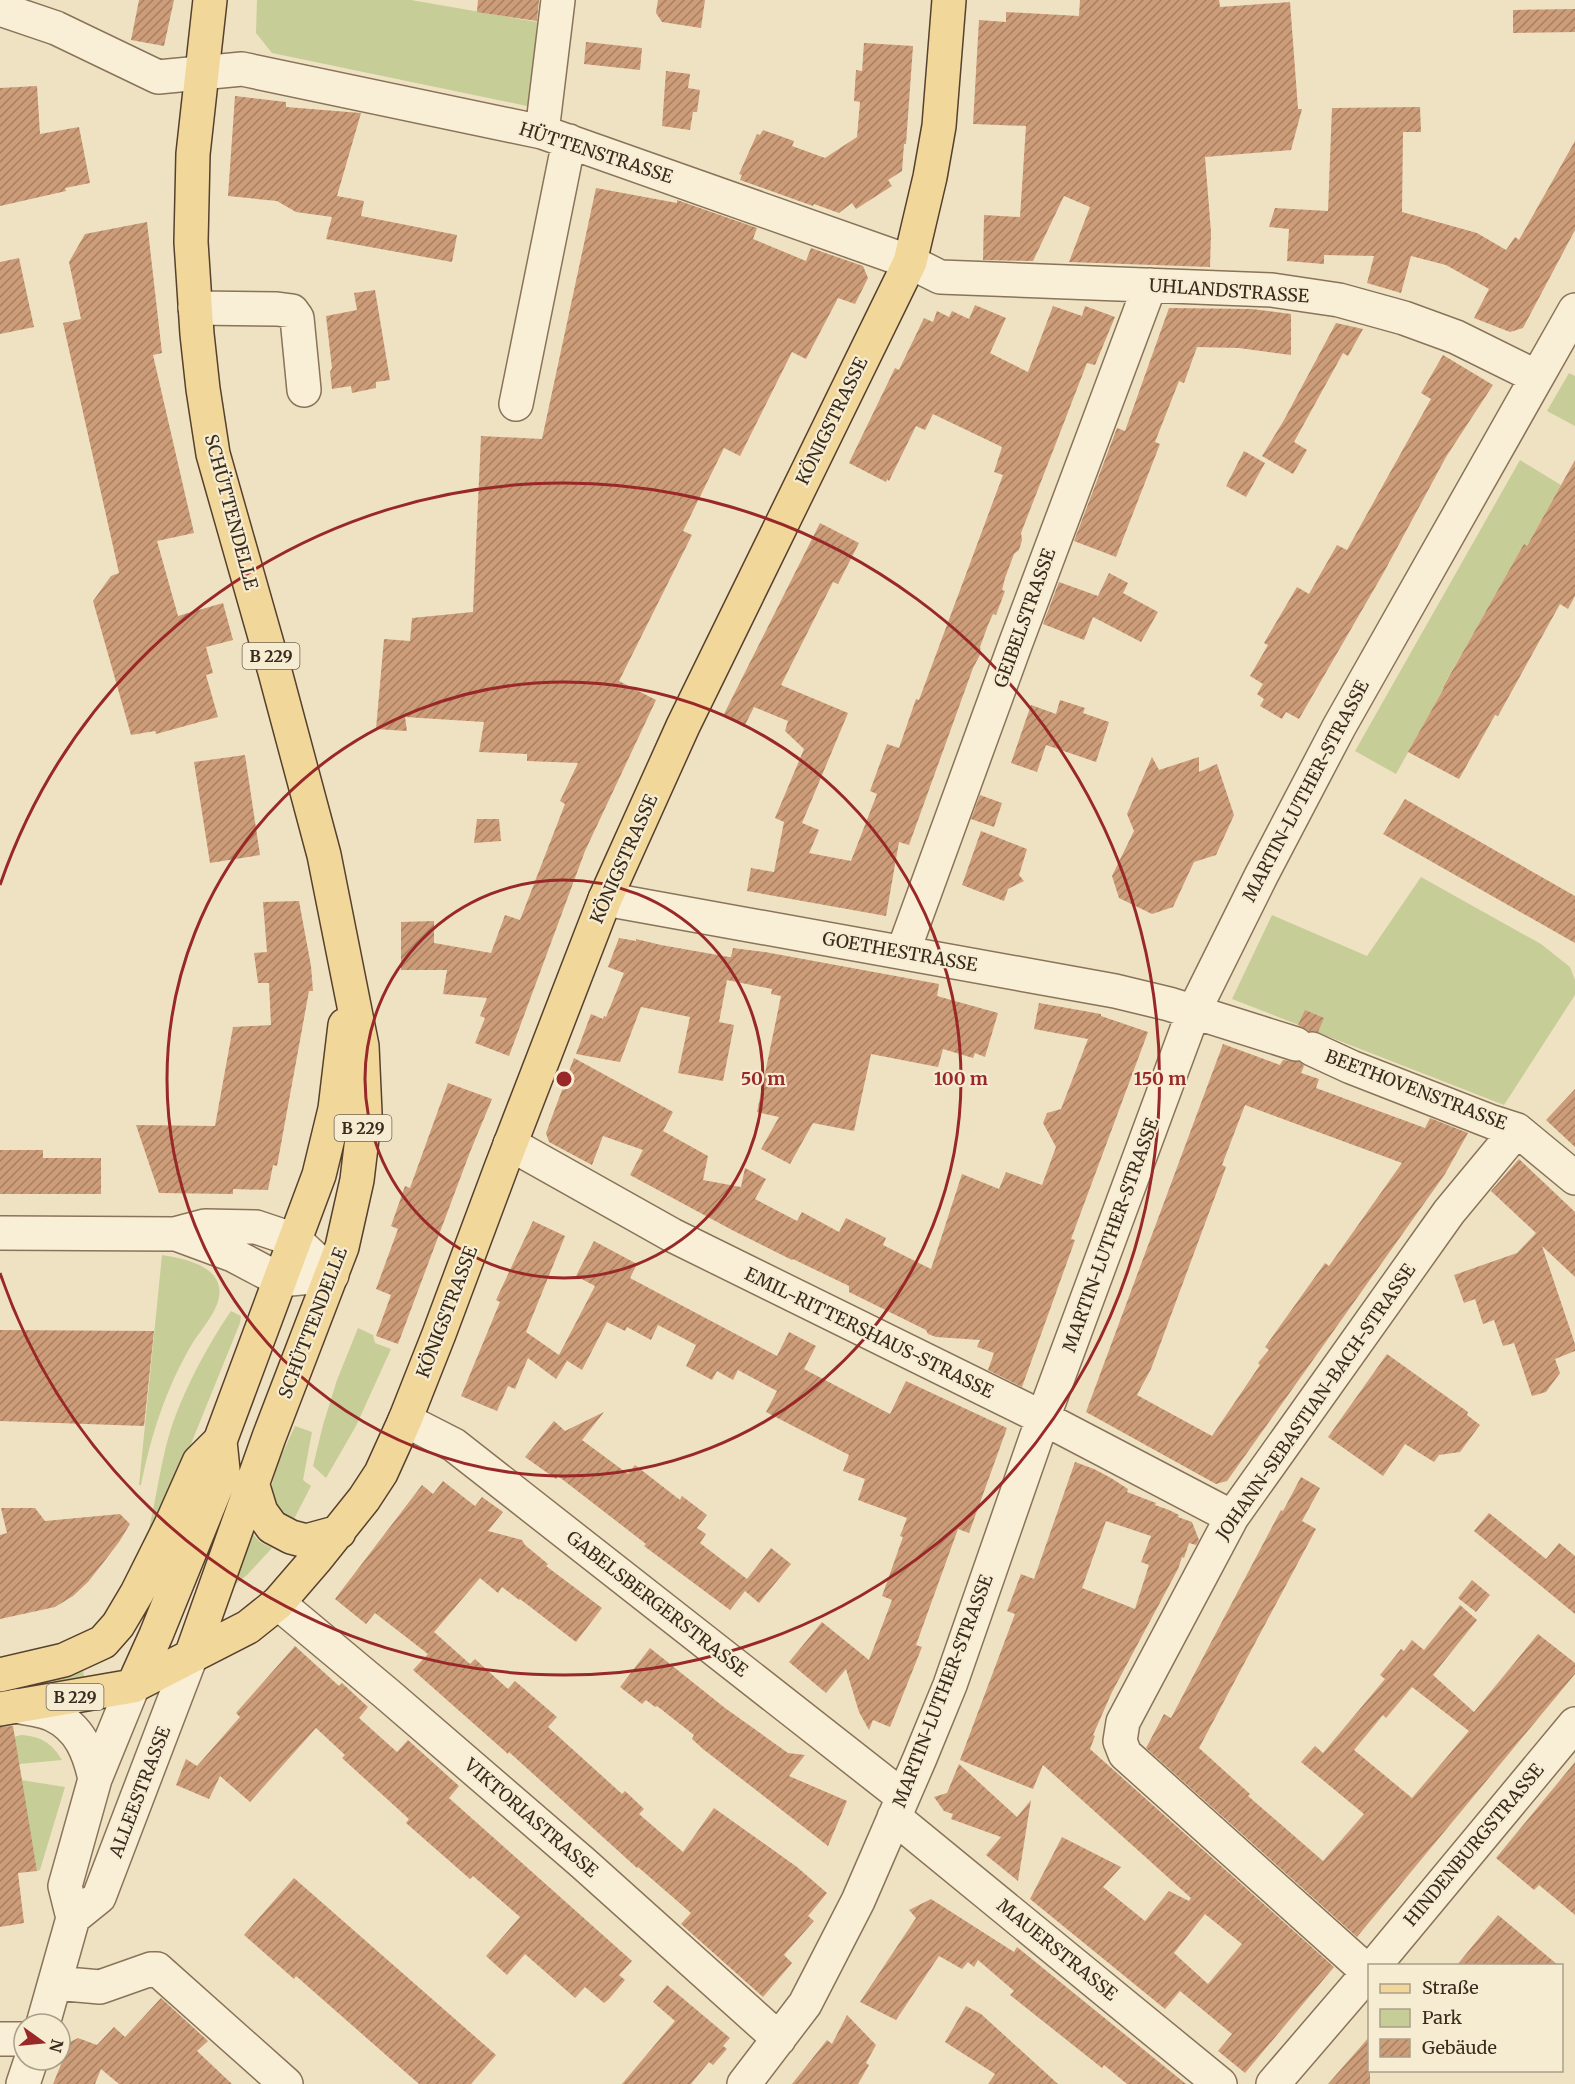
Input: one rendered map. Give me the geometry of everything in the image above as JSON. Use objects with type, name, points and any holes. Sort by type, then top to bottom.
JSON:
[{"type":"main road","name":"SCHÜTTENDELLE","points":[[191,1656],[273,1427],[349,1225],[365,1113],[362,1046],[324,855],[213,454],[203,389],[191,242],[193,154],[210,0]]},
{"type":"main road","name":"KÖNIGSTRASSE","points":[[191,1656],[248,1627],[278,1603],[339,1532],[381,1473],[405,1420],[604,899],[704,684],[910,262],[930,177],[939,126],[949,0]]},
{"type":"main road","name":"SCHÜTTENDELLE","points":[[103,1642],[118,1625],[130,1604],[171,1524],[199,1462],[220,1441],[295,1240],[319,1175],[335,1109],[349,978]]},
{"type":"main road","name":"SCHÜTTENDELLE","points":[[156,1635],[223,1470],[220,1441]]},
{"type":"main road","points":[[253,1486],[261,1512],[272,1527],[291,1537],[306,1541],[339,1532]]},
{"type":"main road","points":[[156,1635],[191,1656]]},
{"type":"main road","name":"B 229","points":[[0,1675],[64,1660],[103,1642],[156,1635]]},
{"type":"main road","name":"B 229","points":[[134,1686],[156,1635]]},
{"type":"main road","name":"B 229","points":[[8,1708],[134,1686],[191,1656]]},
{"type":"street","points":[[516,404],[556,137],[558,0]]},
{"type":"street","name":"HÜTTENSTRASSE","points":[[0,9],[56,28],[158,77],[242,69],[556,137],[910,262]]},
{"type":"street","name":"UHLANDSTRASSE","points":[[910,262],[940,277],[1272,290],[1339,300],[1404,318],[1456,337],[1537,376]]},
{"type":"street","name":"GEIBELSTRASSE","points":[[903,952],[1150,285]]},
{"type":"street","points":[[195,308],[292,311],[297,318],[304,390]]},
{"type":"street","name":"MARTIN-LUTHER-STRASSE","points":[[747,2083],[805,2004],[858,1901],[950,1685],[1044,1418],[1193,1013],[1339,727],[1509,424],[1573,319]]},
{"type":"street","name":"GOETHESTRASSE","points":[[604,899],[1114,991],[1169,1004],[1193,1013]]},
{"type":"street","name":"BEETHOVENSTRASSE","points":[[1193,1013],[1304,1047],[1517,1130],[1575,1178]]},
{"type":"street","name":"JOHANN-SEBASTIAN-BACH-STRASSE","points":[[1368,1967],[1125,1754],[1120,1741],[1123,1722],[1232,1517],[1449,1212],[1517,1130]]},
{"type":"street","name":"EMIL-RITTERSHAUS-STRASSE","points":[[510,1144],[672,1235],[1044,1418],[1232,1517]]},
{"type":"street","points":[[0,1233],[175,1234],[205,1226],[256,1227],[295,1240],[332,1275]]},
{"type":"street","points":[[175,1234],[233,1255],[280,1280],[332,1275]]},
{"type":"street","name":"GABELSBERGERSTRASSE","points":[[405,1420],[454,1445],[898,1807]]},
{"type":"street","name":"VIKTORIASTRASSE","points":[[278,1603],[583,1863],[779,2039]]},
{"type":"street","name":"ALLEESTRASSE","points":[[73,1918],[99,1897],[191,1656]]},
{"type":"street","points":[[47,2012],[73,1918],[65,1886],[95,1779],[134,1686]]},
{"type":"street","points":[[8,1708],[53,1715],[70,1727],[80,1737],[90,1754],[95,1779]]},
{"type":"street","name":"HINDENBURGSTRASSE","points":[[1376,1964],[1575,1724]]},
{"type":"street","name":"MAUERSTRASSE","points":[[898,1807],[1220,2084]]},
{"type":"street","points":[[55,1983],[100,1987],[151,1969],[157,1969],[286,2084]]},
{"type":"street","name":"HINDENBURGSTRASSE","points":[[1273,2084],[1368,1973]]},
{"type":"green space","points":[[257,0],[411,0],[537,22],[532,107],[272,53],[256,33]]},
{"type":"green space","points":[[1569,373],[1575,376],[1575,426],[1547,411]]},
{"type":"green space","points":[[1520,460],[1561,485],[1443,686],[1444,688],[1396,774],[1355,751]]},
{"type":"green space","points":[[1421,877],[1541,944],[1570,967],[1575,980],[1575,995],[1504,1105],[1232,999],[1272,915],[1367,956]]},
{"type":"green space","points":[[162,1255],[187,1260],[204,1268],[216,1279],[219,1294],[215,1309],[192,1344],[174,1378],[155,1430],[141,1485],[139,1485]]},
{"type":"green space","points":[[231,1311],[241,1316],[240,1323],[180,1471],[151,1531],[149,1529],[160,1472],[173,1423],[195,1373]]},
{"type":"green space","points":[[358,1328],[373,1335],[375,1343],[391,1349],[356,1426],[326,1478],[313,1466],[337,1380]]},
{"type":"green space","points":[[295,1426],[312,1432],[303,1480],[311,1486],[293,1521],[277,1511],[271,1488],[278,1463]]},
{"type":"green space","points":[[250,1531],[260,1542],[272,1548],[247,1575],[226,1592]]},
{"type":"green space","points":[[83,1670],[85,1683],[0,1698],[0,1688]]},
{"type":"green space","points":[[21,1735],[45,1742],[62,1760],[19,1764],[14,1737]]},
{"type":"green space","points":[[21,1780],[65,1787],[40,1870],[37,1871]]},
{"type":"building","points":[[139,0],[174,0],[164,46],[131,40]]},
{"type":"building","points":[[478,0],[539,0],[537,21],[477,12]]},
{"type":"building","points":[[658,0],[705,0],[701,28],[662,22],[656,13]]},
{"type":"building","points":[[1080,0],[1219,0],[1220,7],[1290,2],[1298,109],[1302,109],[1291,150],[1205,157],[1211,232],[1210,267],[1069,262],[1090,207],[1064,196],[1033,261],[983,260],[984,215],[1020,217],[1026,126],[973,124],[979,20],[1006,22],[1006,12],[1079,16]]},
{"type":"building","points":[[1575,9],[1575,32],[1513,33],[1513,10]]},
{"type":"building","points":[[586,42],[642,48],[640,70],[584,64]]},
{"type":"building","points":[[864,43],[913,46],[902,171],[888,180],[892,186],[856,209],[852,203],[839,213],[740,180],[742,175],[739,174],[757,134],[760,135],[763,130],[794,141],[792,146],[825,158],[857,137],[860,102],[854,101],[856,70],[862,71]]},
{"type":"building","points":[[666,71],[690,74],[688,88],[700,90],[697,112],[693,112],[690,130],[662,126]]},
{"type":"building","points":[[37,86],[40,134],[79,127],[90,183],[65,188],[66,191],[0,206],[0,88]]},
{"type":"building","points":[[235,96],[286,102],[286,107],[361,113],[337,196],[364,201],[361,216],[457,235],[452,262],[326,239],[332,217],[296,212],[277,201],[228,196]]},
{"type":"building","points":[[1420,107],[1421,132],[1403,132],[1402,212],[1477,233],[1506,250],[1515,237],[1519,240],[1575,141],[1575,230],[1523,328],[1510,332],[1474,318],[1489,289],[1446,265],[1411,256],[1401,293],[1367,283],[1374,256],[1324,255],[1324,264],[1287,261],[1289,229],[1269,227],[1275,208],[1328,211],[1332,108]]},
{"type":"building","points":[[596,188],[677,203],[677,200],[757,228],[753,239],[806,261],[811,248],[863,266],[868,278],[855,304],[838,298],[806,359],[792,352],[740,456],[724,448],[683,531],[692,535],[619,681],[656,700],[585,851],[509,1056],[475,1043],[485,1018],[480,1016],[487,998],[443,994],[447,970],[401,970],[401,922],[434,921],[434,943],[491,953],[505,915],[520,920],[565,804],[560,801],[578,763],[527,761],[527,754],[479,752],[484,722],[405,717],[407,731],[376,729],[384,639],[410,641],[412,618],[473,612],[481,436],[542,439]]},
{"type":"building","points":[[147,222],[162,353],[153,355],[194,533],[157,541],[178,616],[223,603],[233,640],[206,647],[213,673],[206,675],[218,717],[156,734],[155,731],[131,735],[93,601],[111,576],[119,573],[63,323],[81,319],[69,262],[85,234]]},
{"type":"building","points":[[19,258],[34,327],[0,334],[0,262]]},
{"type":"building","points":[[375,290],[390,380],[376,382],[376,388],[352,393],[351,386],[332,389],[326,316],[357,310],[354,293]]},
{"type":"building","points":[[975,305],[1006,318],[990,353],[1028,372],[1053,306],[1082,316],[1085,306],[1115,317],[1095,365],[1087,363],[1021,533],[1022,540],[1019,550],[1014,554],[1005,578],[1002,590],[1005,591],[996,615],[993,614],[988,625],[980,647],[981,653],[973,668],[909,845],[899,842],[886,916],[747,891],[751,868],[774,872],[784,822],[775,818],[804,749],[785,731],[788,721],[754,707],[744,727],[723,716],[820,523],[859,543],[838,584],[833,582],[781,685],[848,713],[802,823],[819,830],[809,853],[851,861],[877,794],[870,791],[887,744],[899,748],[916,699],[919,700],[1003,475],[994,472],[1002,447],[933,414],[925,430],[916,426],[889,481],[887,479],[886,482],[849,463],[895,368],[899,370],[924,318],[933,322],[937,311],[949,317],[952,311],[969,319]]},
{"type":"building","points":[[1169,308],[1252,309],[1291,314],[1291,355],[1239,348],[1197,347],[1184,383],[1179,381],[1155,442],[1160,444],[1116,557],[1074,541],[1117,428],[1125,431]]},
{"type":"building","points":[[1336,323],[1363,329],[1348,356],[1343,353],[1294,442],[1307,450],[1293,474],[1262,456]]},
{"type":"building","points":[[1443,355],[1493,385],[1446,457],[1384,572],[1299,719],[1286,712],[1282,719],[1260,706],[1264,699],[1257,694],[1263,684],[1250,676],[1268,645],[1264,643],[1297,587],[1309,594],[1337,545],[1347,550],[1431,399],[1421,393]]},
{"type":"building","points":[[1244,451],[1265,463],[1246,497],[1226,486]]},
{"type":"building","points":[[1575,460],[1575,596],[1568,609],[1560,604],[1498,716],[1495,715],[1459,779],[1408,752],[1524,544],[1527,546]]},
{"type":"building","points":[[1109,573],[1128,583],[1123,593],[1158,612],[1141,642],[1093,617],[1084,640],[1043,624],[1059,582],[1098,596]]},
{"type":"building","points":[[1060,700],[1085,708],[1083,713],[1109,722],[1096,762],[1046,745],[1037,772],[1011,763],[1031,705],[1056,714]]},
{"type":"building","points":[[245,755],[260,855],[210,863],[194,762]]},
{"type":"building","points":[[1152,757],[1159,770],[1199,757],[1199,772],[1217,764],[1234,815],[1216,855],[1194,862],[1173,907],[1152,914],[1119,898],[1112,876],[1134,831],[1127,814]]},
{"type":"building","points":[[980,795],[1002,803],[994,827],[971,819]]},
{"type":"building","points":[[1405,799],[1575,896],[1575,943],[1383,834]]},
{"type":"building","points":[[477,819],[499,819],[501,841],[474,843]]},
{"type":"building","points":[[981,831],[1027,849],[1019,875],[1024,881],[1008,889],[1004,901],[962,885]]},
{"type":"building","points":[[299,901],[311,966],[313,991],[309,991],[277,1166],[273,1165],[268,1190],[233,1189],[233,1194],[159,1193],[136,1125],[215,1126],[233,1027],[271,1025],[269,983],[258,983],[254,953],[267,952],[263,902]]},
{"type":"building","points":[[619,938],[636,941],[636,939],[729,957],[731,957],[733,948],[765,952],[939,984],[937,996],[998,1013],[985,1057],[975,1053],[973,1058],[943,1049],[938,1067],[871,1054],[854,1131],[813,1123],[790,1164],[761,1149],[779,1117],[757,1112],[781,996],[771,994],[772,989],[727,980],[719,1022],[734,1025],[723,1081],[678,1073],[690,1017],[641,1007],[620,1062],[576,1054],[591,1014],[603,1019],[604,1016],[606,1017],[624,973],[608,967]]},
{"type":"building","points":[[1039,1003],[1101,1014],[1101,1016],[1148,1032],[1071,1239],[1075,1240],[1022,1387],[988,1370],[994,1353],[977,1347],[980,1340],[936,1337],[928,1334],[926,1330],[849,1292],[849,1286],[732,1230],[630,1175],[643,1150],[603,1136],[592,1165],[549,1142],[546,1133],[574,1058],[673,1112],[663,1131],[708,1156],[703,1180],[741,1187],[745,1168],[766,1179],[755,1199],[797,1221],[802,1212],[839,1232],[846,1218],[886,1238],[883,1245],[931,1269],[962,1174],[999,1189],[1006,1172],[1042,1185],[1056,1147],[1043,1123],[1047,1113],[1061,1109],[1088,1039],[1034,1029]]},
{"type":"building","points":[[1305,1010],[1324,1018],[1318,1032],[1309,1031],[1298,1025]]},
{"type":"building","points":[[1223,1044],[1280,1065],[1283,1060],[1300,1062],[1304,1066],[1301,1073],[1319,1079],[1316,1088],[1425,1128],[1430,1118],[1468,1133],[1445,1174],[1227,1481],[1216,1484],[1086,1412]],"holes":[[[1245,1105],[1402,1163],[1329,1266],[1325,1263],[1265,1347],[1269,1350],[1258,1363],[1260,1365],[1212,1436],[1137,1395],[1151,1369],[1226,1167],[1222,1165]]]},
{"type":"building","points":[[448,1083],[492,1099],[398,1344],[376,1336],[391,1295],[376,1289],[398,1229],[391,1226],[405,1186],[410,1188]]},
{"type":"building","points":[[1575,1089],[1575,1147],[1546,1120]]},
{"type":"building","points":[[0,1150],[43,1150],[43,1158],[101,1158],[101,1194],[0,1194]]},
{"type":"building","points":[[1519,1159],[1575,1212],[1575,1277],[1542,1246],[1575,1344],[1575,1351],[1555,1359],[1560,1373],[1546,1392],[1532,1396],[1514,1343],[1503,1346],[1494,1320],[1483,1324],[1475,1299],[1464,1303],[1454,1275],[1517,1253],[1536,1233],[1491,1191]]},
{"type":"building","points":[[533,1221],[565,1236],[526,1332],[559,1355],[595,1286],[576,1276],[594,1241],[637,1264],[630,1278],[777,1356],[789,1332],[816,1346],[804,1369],[890,1414],[906,1381],[1007,1428],[969,1533],[958,1529],[916,1645],[922,1647],[890,1727],[873,1720],[869,1730],[859,1712],[846,1669],[826,1693],[789,1662],[822,1622],[869,1660],[892,1600],[882,1596],[903,1537],[900,1536],[907,1518],[858,1500],[865,1479],[843,1471],[849,1455],[766,1412],[777,1391],[738,1370],[733,1380],[717,1371],[712,1380],[686,1366],[696,1345],[658,1325],[651,1340],[627,1327],[625,1331],[607,1322],[582,1370],[561,1357],[567,1361],[556,1379],[528,1358],[515,1389],[508,1386],[497,1411],[461,1396],[500,1302],[496,1300]]},
{"type":"building","points":[[0,1330],[154,1331],[144,1426],[0,1421]]},
{"type":"building","points":[[1387,1354],[1468,1412],[1467,1415],[1480,1425],[1460,1452],[1439,1455],[1434,1462],[1405,1444],[1383,1476],[1328,1437]]},
{"type":"building","points":[[604,1412],[582,1440],[628,1474],[635,1465],[680,1500],[682,1496],[707,1515],[697,1528],[706,1534],[700,1543],[747,1579],[771,1548],[791,1564],[759,1603],[745,1591],[730,1610],[644,1546],[646,1544],[558,1476],[556,1479],[525,1457],[554,1421],[565,1431]]},
{"type":"building","points":[[1075,1462],[1111,1478],[1128,1489],[1127,1492],[1156,1503],[1155,1505],[1192,1522],[1199,1540],[1196,1545],[1189,1543],[1184,1558],[1182,1557],[1178,1569],[1112,1692],[1093,1735],[1095,1736],[1090,1749],[1334,1967],[1245,2073],[1218,2051],[1232,2034],[1180,1991],[1165,2009],[1030,1899],[1062,1837],[1121,1867],[1103,1887],[1145,1921],[1169,1891],[1189,1901],[1191,1898],[1043,1765],[1033,1789],[960,1760],[1015,1614],[1007,1611],[1021,1574],[1034,1579]],"holes":[[[1106,1521],[1151,1536],[1141,1562],[1149,1565],[1135,1609],[1082,1588]],[[1205,1914],[1242,1944],[1208,1984],[1174,1953]]]},
{"type":"building","points":[[1301,1477],[1320,1488],[1302,1521],[1316,1529],[1199,1748],[1250,1794],[1248,1796],[1323,1861],[1364,1814],[1301,1762],[1315,1746],[1323,1753],[1385,1679],[1380,1675],[1401,1649],[1404,1651],[1412,1640],[1424,1650],[1460,1605],[1477,1620],[1433,1675],[1474,1712],[1538,1634],[1575,1663],[1575,1674],[1357,1937],[1146,1748],[1164,1714],[1171,1718],[1281,1510],[1283,1511]],"holes":[[[1412,1687],[1469,1731],[1412,1798],[1354,1750],[1383,1715],[1386,1718]]]},
{"type":"building","points":[[443,1481],[475,1506],[482,1497],[503,1512],[488,1531],[522,1540],[548,1564],[546,1566],[602,1608],[576,1642],[502,1587],[498,1593],[480,1578],[434,1632],[470,1664],[475,1659],[508,1689],[515,1681],[557,1717],[548,1727],[622,1794],[625,1791],[644,1809],[639,1814],[683,1852],[714,1808],[797,1867],[827,1893],[808,1916],[814,1921],[784,1955],[792,1963],[763,1997],[681,1924],[691,1913],[413,1670],[428,1654],[375,1613],[366,1624],[335,1599],[422,1485],[433,1494]]},
{"type":"building","points":[[1,1508],[35,1508],[45,1521],[120,1514],[130,1524],[88,1582],[73,1596],[55,1607],[0,1619],[0,1535],[7,1533]]},
{"type":"building","points":[[1489,1513],[1546,1559],[1559,1543],[1575,1556],[1575,1614],[1474,1531]]},
{"type":"building","points":[[1472,1580],[1490,1595],[1476,1612],[1458,1598]]},
{"type":"building","points":[[295,1646],[339,1686],[342,1683],[368,1707],[359,1718],[397,1752],[408,1740],[459,1786],[449,1798],[632,1961],[619,1975],[625,1980],[609,1999],[604,2003],[585,1987],[575,1998],[525,1954],[507,1975],[486,1956],[520,1917],[473,1876],[470,1879],[406,1823],[409,1819],[342,1758],[345,1755],[316,1728],[250,1802],[220,1776],[209,1799],[176,1785],[186,1759],[197,1766],[240,1717],[236,1713]]},
{"type":"building","points":[[650,1648],[725,1708],[788,1753],[805,1755],[789,1776],[847,1801],[828,1846],[703,1749],[692,1739],[694,1735],[657,1706],[655,1707],[646,1700],[642,1704],[620,1687]]},
{"type":"building","points":[[13,1726],[37,1871],[18,1873],[24,1923],[0,1927],[0,1727]]},
{"type":"building","points":[[1575,1762],[1575,1915],[1539,1885],[1534,1890],[1496,1858]]},
{"type":"building","points":[[959,1764],[1017,1817],[1031,1800],[1018,1881],[986,1855],[1001,1837],[951,1819],[953,1814],[944,1811],[934,1797],[947,1793]]},
{"type":"building","points":[[294,1878],[496,2055],[471,2084],[419,2084],[296,1976],[294,1979],[244,1935]]},
{"type":"building","points":[[931,1899],[1014,1952],[1017,1947],[1186,2084],[1127,2084],[1104,2065],[1102,2068],[1010,1995],[1014,1991],[978,1960],[974,1967],[968,1962],[962,1969],[939,1956],[896,2020],[860,2002],[916,1918],[909,1910]]},
{"type":"building","points":[[1498,1915],[1557,1964],[1458,1964]]},
{"type":"building","points":[[667,1985],[730,2038],[723,2046],[727,2049],[713,2065],[709,2062],[691,2084],[622,2084],[675,2021],[653,2002]]},
{"type":"building","points":[[161,1998],[208,2041],[197,2051],[232,2084],[119,2084],[101,2069],[95,2084],[53,2084],[58,2072],[72,2072],[72,2041],[78,2038],[97,2045],[114,2027],[125,2037]]},
{"type":"building","points":[[966,2006],[981,2014],[1058,2084],[988,2084],[995,2074],[945,2042]]},
{"type":"building","points":[[847,2015],[876,2045],[866,2063],[869,2065],[858,2084],[792,2084],[827,2040],[832,2044]]},
{"type":"building","points":[[1368,2038],[1370,2084],[1328,2084]]}]
